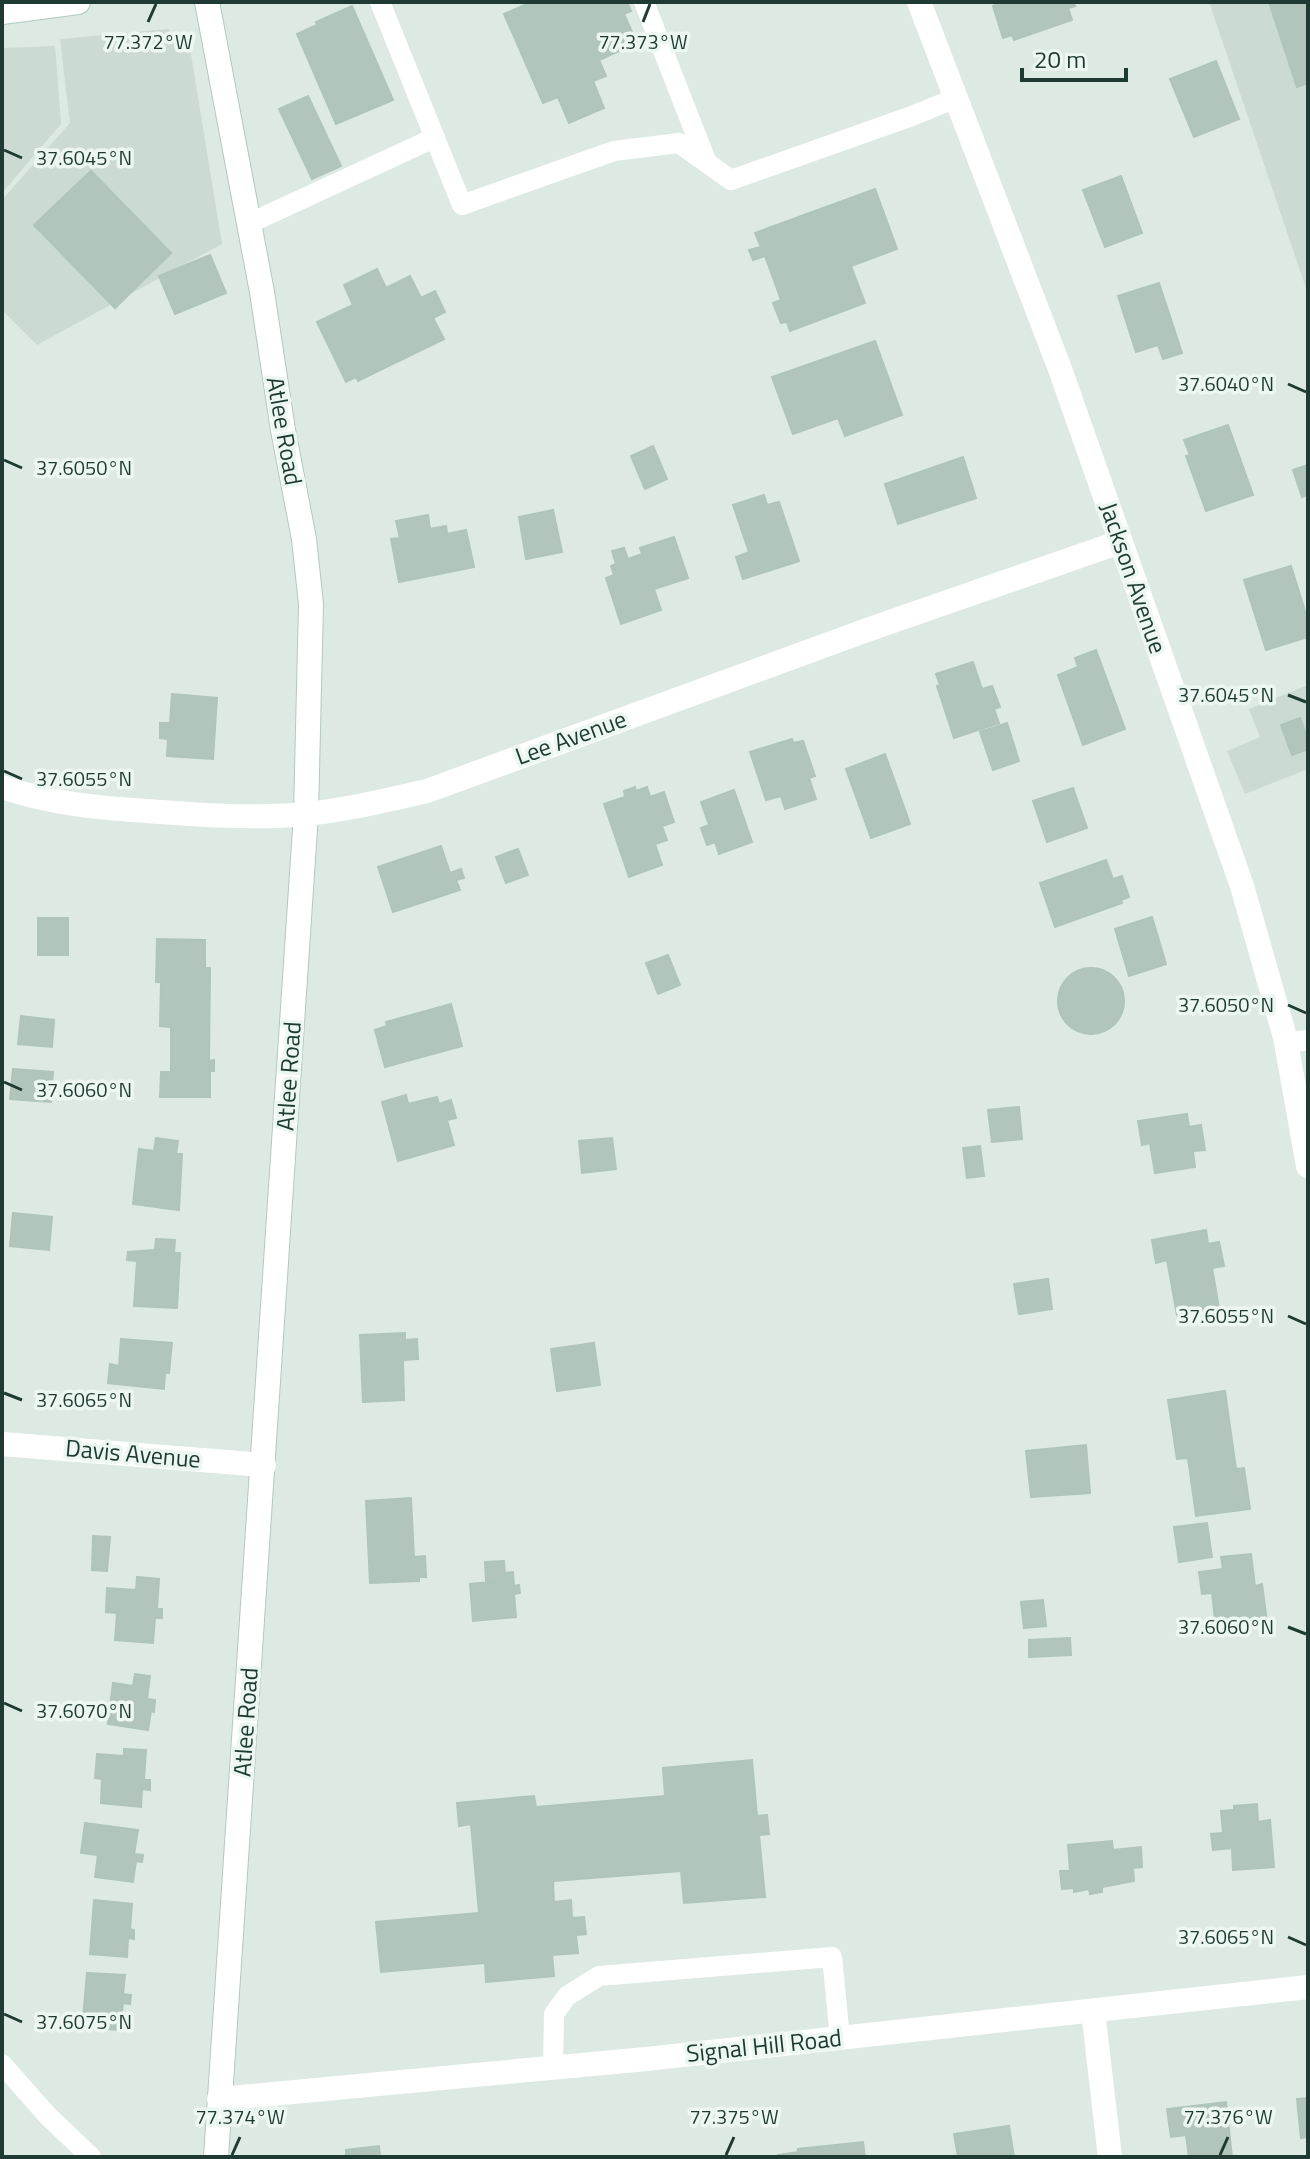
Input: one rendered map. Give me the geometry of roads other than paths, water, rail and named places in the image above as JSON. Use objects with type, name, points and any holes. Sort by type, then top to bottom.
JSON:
[{"type":"street","points":[[2,12],[78,2]]},
{"type":"street","name":"Atlee Road","points":[[207,2],[304,539],[311,604],[306,814],[216,2157]]},
{"type":"street","name":"Jackson Avenue","points":[[919,2],[1060,369],[1297,1041],[1308,1166]]},
{"type":"street","name":"Lee Avenue","points":[[2,787],[35,799],[100,808],[227,817],[306,814],[356,807],[427,791],[867,630],[1120,542]]},
{"type":"street","name":"Davis Avenue","points":[[2,1444],[264,1465]]},
{"type":"street","name":"Signal Hill Road","points":[[219,2099],[840,2038],[1308,1987]]},
{"type":"street","points":[[1093,2011],[1110,2157]]},
{"type":"lane","points":[[380,2],[462,205],[614,151],[679,143],[731,180],[956,98]]},
{"type":"lane","points":[[644,2],[707,163]]},
{"type":"lane","points":[[248,224],[434,138]]},
{"type":"lane","points":[[553,2067],[554,2014],[567,1996],[599,1976],[832,1957],[840,2038]]},
{"type":"lane","points":[[2,2064],[47,2115],[91,2157]]}]
